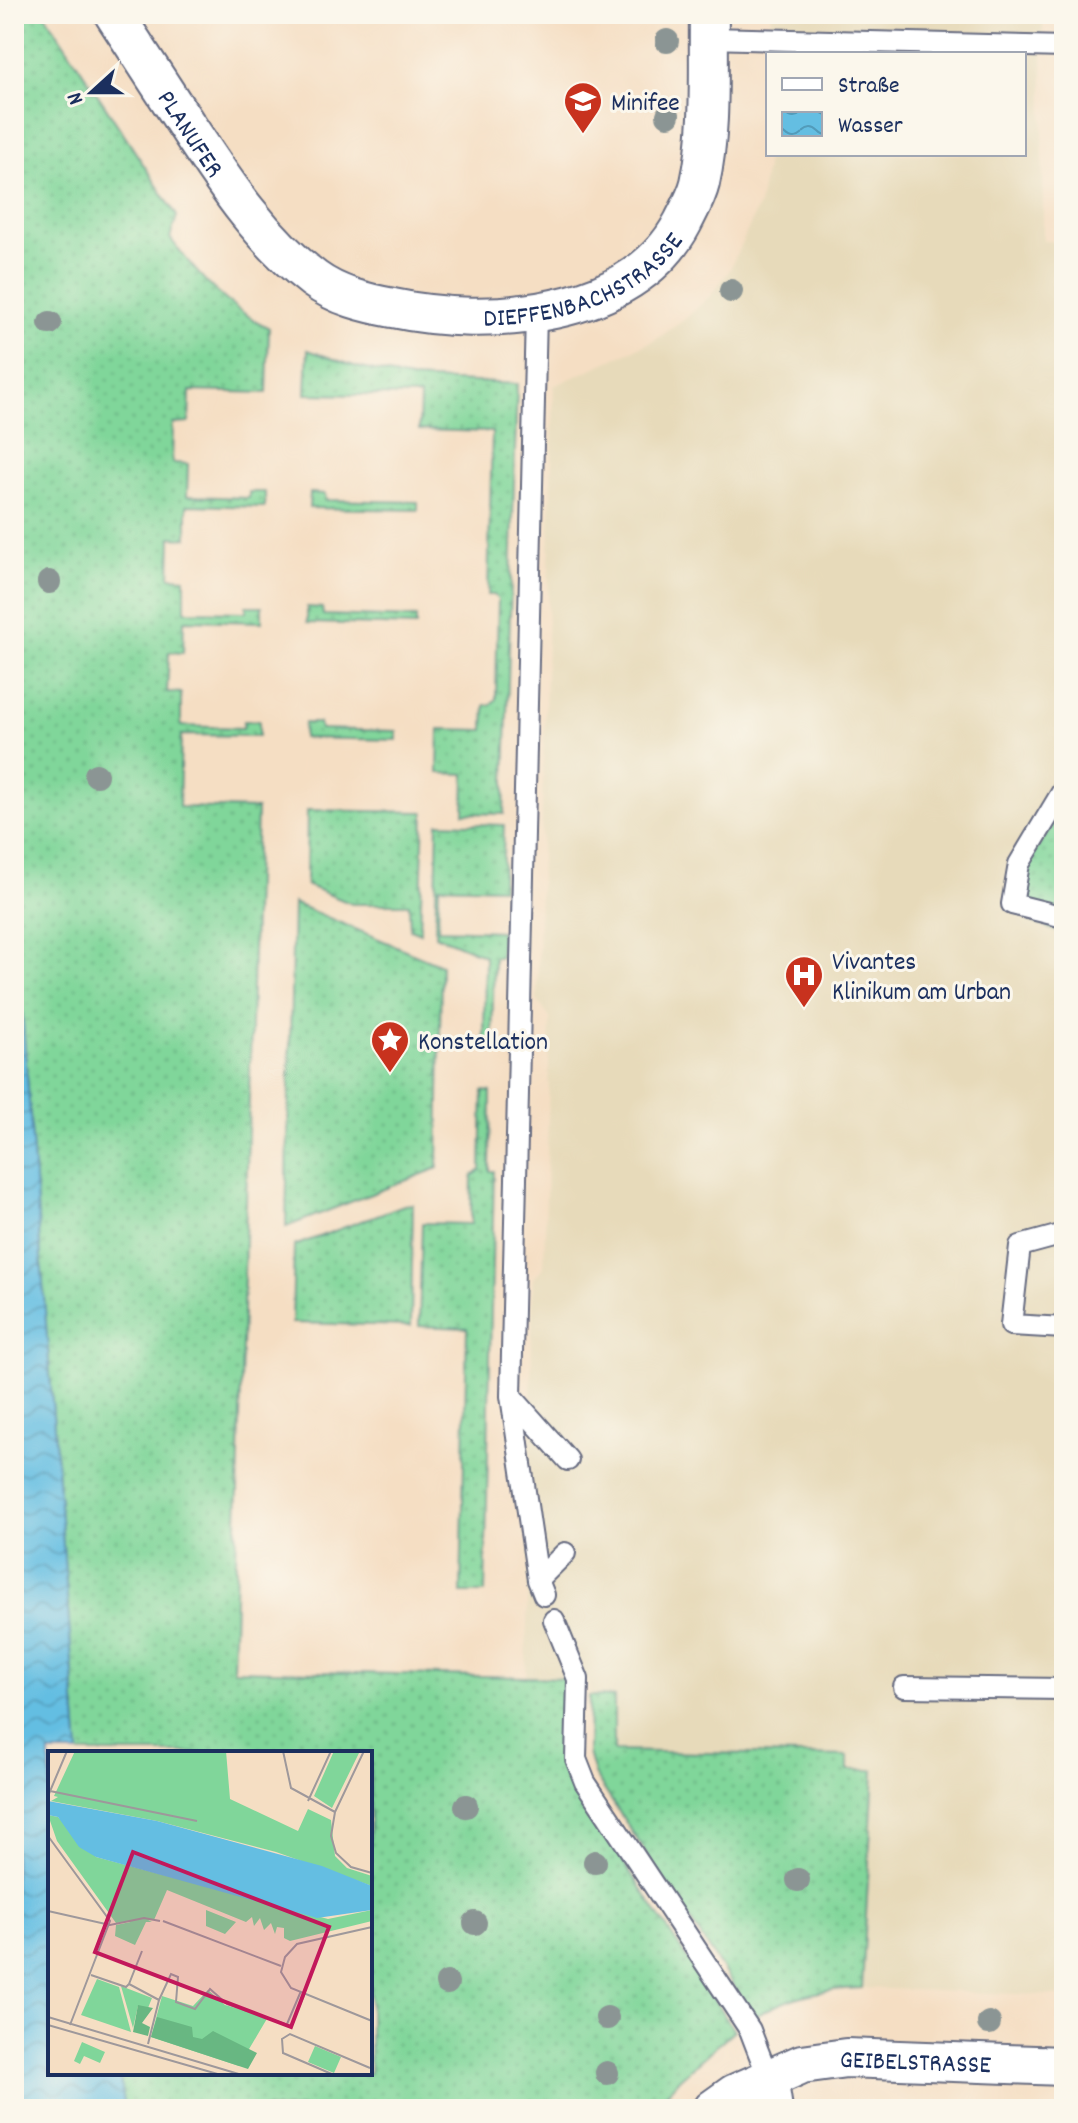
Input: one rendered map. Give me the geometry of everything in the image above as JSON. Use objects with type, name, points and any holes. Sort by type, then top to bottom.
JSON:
[{"type":"street","name":"PLANUFER","points":[[114,14],[240,206],[276,245]]},
{"type":"street","name":"DIEFFENBACHSTRASSE","points":[[276,245],[316,281],[343,295],[437,316],[499,317],[536,313],[598,295],[627,281],[655,258],[681,226],[699,187],[706,142],[709,26]]},
{"type":"street","name":"GEIBELSTRASSE","points":[[713,2109],[734,2094],[771,2093],[802,2064],[846,2058],[1064,2066]]},
{"type":"lane","points":[[709,26],[1064,47]]},
{"type":"lane","points":[[536,313],[511,1396],[541,1587],[565,1553]]},
{"type":"lane","points":[[1064,789],[1019,864],[1012,904],[1064,917]]},
{"type":"lane","points":[[1064,1234],[1020,1246],[1011,1325],[1064,1328]]},
{"type":"lane","points":[[511,1396],[568,1460]]},
{"type":"lane","points":[[554,1620],[578,1679],[576,1759],[585,1782],[750,2030],[771,2093]]},
{"type":"lane","points":[[904,1687],[1064,1689]]},
{"type":"shaded area","name":"Vivantes Klinikum am Urban","points":[[771,14],[1043,15],[1043,241],[1064,242],[1064,1996],[862,1988],[822,1990],[774,2005],[754,2017],[594,1774],[588,1753],[589,1680],[526,1677],[533,1278],[544,1267],[547,1163],[550,1018],[537,1000],[554,386],[655,340],[684,320],[711,295],[729,271],[759,205],[766,156],[1026,156],[1026,52],[770,52]]},
{"type":"green space","points":[[14,14],[45,14],[177,216],[170,238],[214,289],[239,310],[269,328],[267,393],[190,391],[189,423],[173,424],[172,463],[188,464],[187,496],[249,498],[249,492],[265,492],[265,507],[187,505],[187,538],[171,537],[170,577],[185,578],[185,611],[246,612],[246,606],[262,606],[262,622],[184,620],[183,653],[169,652],[167,692],[181,693],[181,726],[243,728],[244,721],[259,721],[259,736],[181,735],[179,807],[257,809],[233,1670],[566,1678],[564,1754],[575,1788],[734,2030],[679,2079],[654,2109],[125,2109],[119,2075],[372,2075],[372,1751],[79,1751],[14,906]]},
{"type":"green space","points":[[308,350],[357,367],[410,379],[517,384],[504,814],[464,813],[465,774],[438,773],[439,729],[484,730],[485,705],[496,699],[498,600],[494,595],[488,595],[492,432],[419,430],[420,396],[306,394]]},
{"type":"green space","points":[[310,493],[325,494],[326,500],[418,502],[418,510],[309,508]]},
{"type":"green space","points":[[307,607],[322,608],[323,615],[416,618],[416,626],[307,623]]},
{"type":"green space","points":[[304,723],[319,723],[320,729],[397,731],[397,740],[303,738]]},
{"type":"green space","points":[[1064,804],[1064,934],[1028,920],[1030,861]]},
{"type":"green space","points":[[307,810],[424,812],[420,933],[410,929],[409,904],[352,904],[306,885]]},
{"type":"green space","points":[[438,823],[504,825],[502,888],[439,886],[438,929],[501,931],[500,957],[494,957],[492,1045],[484,1045],[485,956],[435,935]]},
{"type":"green space","points":[[293,903],[441,965],[438,1168],[286,1227]]},
{"type":"green space","points":[[483,1091],[491,1092],[490,1171],[494,1171],[485,1593],[461,1593],[467,1328],[419,1326],[422,1223],[471,1224],[472,1176],[481,1170]]},
{"type":"green space","points":[[413,1204],[411,1326],[292,1323],[294,1246]]},
{"type":"green space","points":[[589,1696],[614,1697],[614,1751],[848,1756],[848,1770],[874,1770],[862,1988],[806,1995],[754,2017],[594,1774],[588,1753]]},
{"type":"water","points":[[14,906],[79,1751],[48,1751],[48,2075],[119,2075],[125,2109],[14,2109]]},
{"type":"place","name":"Minifee","points":[[583,135]]},
{"type":"place","name":"Vivantes Klinikum am Urban","points":[[804,1009]]},
{"type":"place","name":"Konstellation","points":[[390,1074]]}]
